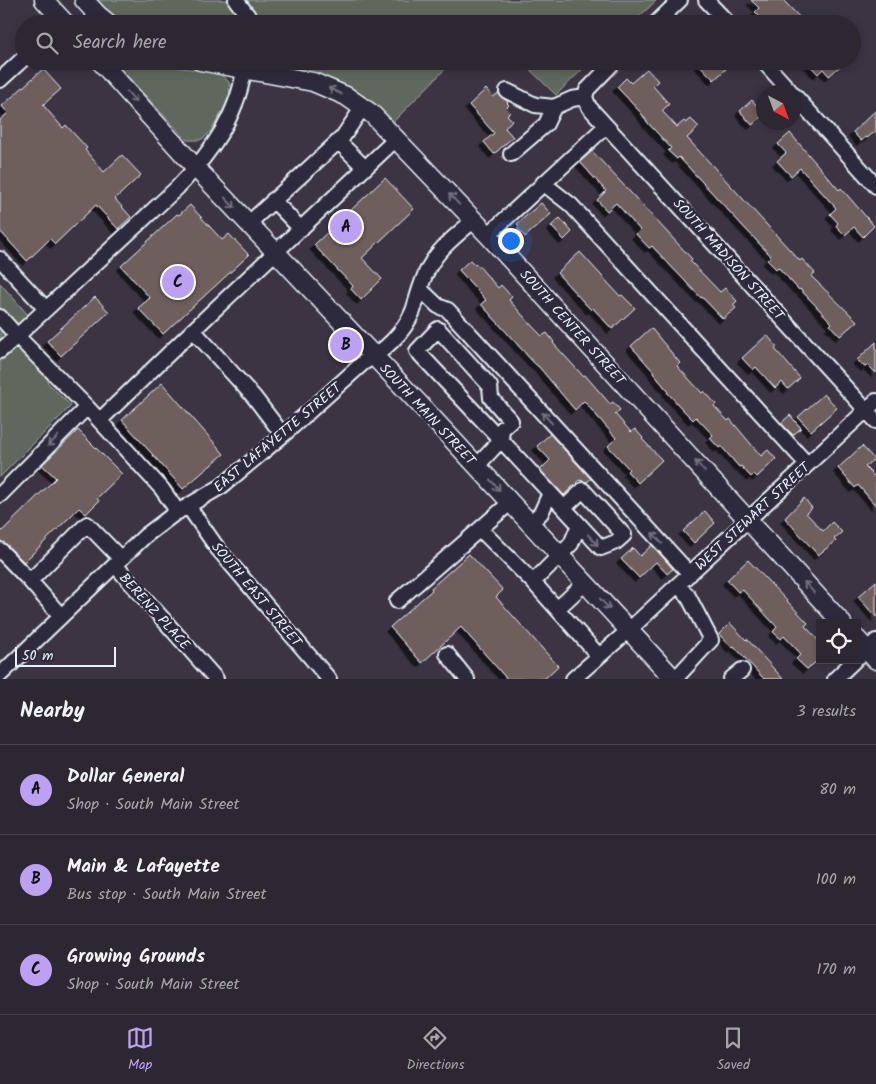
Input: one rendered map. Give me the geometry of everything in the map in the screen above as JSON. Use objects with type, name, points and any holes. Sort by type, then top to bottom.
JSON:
[{"type":"main road","points":[[44,0],[58,15]]},
{"type":"main road","points":[[84,0],[98,15]]},
{"type":"main road","name":"SOUTH MAIN STREET","points":[[108,70],[196,168],[511,502],[674,679]]},
{"type":"main road","name":"SOUTH CENTER STREET","points":[[261,70],[313,82],[346,96],[372,114],[488,235],[838,619]]},
{"type":"street","points":[[236,0],[247,15]]},
{"type":"street","points":[[664,15],[680,0]]},
{"type":"street","points":[[706,0],[720,15]]},
{"type":"street","points":[[0,80],[15,66]]},
{"type":"street","points":[[0,350],[177,188],[196,168],[232,114],[239,98],[244,70]]},
{"type":"street","points":[[507,91],[535,106],[554,107],[572,99],[586,96],[587,90],[606,70]]},
{"type":"street","points":[[771,70],[784,85]]},
{"type":"street","name":"SOUTH MADISON STREET","points":[[586,96],[589,107],[606,126],[873,411]]},
{"type":"street","points":[[801,104],[876,186]]},
{"type":"street","points":[[249,223],[338,141],[362,107]]},
{"type":"street","points":[[511,154],[546,124],[554,107]]},
{"type":"street","points":[[488,235],[606,126]]},
{"type":"street","points":[[100,420],[397,138]]},
{"type":"street","points":[[338,141],[365,168]]},
{"type":"street","points":[[543,183],[571,205],[807,464]]},
{"type":"street","points":[[273,200],[301,229]]},
{"type":"street","name":"EAST LAFAYETTE STREET","points":[[5,675],[61,616],[145,536],[183,509],[222,486],[283,434],[362,362],[374,356],[401,330],[412,312],[428,268],[437,255],[474,220]]},
{"type":"street","points":[[0,259],[46,309]]},
{"type":"street","points":[[420,289],[438,306],[448,310],[690,574]]},
{"type":"street","points":[[438,306],[438,329],[490,386],[491,398],[512,421],[502,429],[500,440],[476,466]]},
{"type":"street","name":"SOUTH EAST STREET","points":[[0,317],[87,406],[162,489],[183,509],[329,679]]},
{"type":"street","points":[[438,329],[417,351],[601,548],[616,542],[624,535],[583,490],[564,508]]},
{"type":"street","points":[[193,330],[254,397],[283,434]]},
{"type":"street","points":[[0,494],[87,406]]},
{"type":"street","name":"WEST STEWART STREET","points":[[574,679],[749,520],[807,464],[873,411]]},
{"type":"street","points":[[530,523],[541,513],[550,493]]},
{"type":"street","points":[[397,601],[511,502]]},
{"type":"street","name":"BERENZ PLACE","points":[[30,581],[87,524],[216,679]]},
{"type":"street","points":[[533,582],[571,544],[579,525]]},
{"type":"street","points":[[480,529],[533,582],[599,656]]},
{"type":"street","points":[[0,550],[61,616]]},
{"type":"street","points":[[557,609],[585,583]]},
{"type":"street","points":[[674,679],[711,640],[688,596],[678,585]]},
{"type":"street","points":[[835,679],[865,651]]},
{"type":"street","points":[[447,654],[467,679]]},
{"type":"green space","points":[[96,0],[657,0],[641,15],[113,15]]},
{"type":"green space","points":[[121,70],[195,70],[220,74],[229,82],[230,94],[226,105],[211,131],[200,140],[187,140]]},
{"type":"green space","points":[[303,70],[444,70],[393,122],[362,96],[331,79]]},
{"type":"green space","points":[[530,70],[582,70],[556,95]]},
{"type":"green space","points":[[0,283],[29,316],[10,334],[50,378],[47,382],[71,406],[0,477]]},
{"type":"building","points":[[751,0],[783,0],[797,15],[758,15],[755,12],[759,8]]},
{"type":"building","points":[[44,70],[61,89],[43,105],[63,128],[66,125],[87,148],[85,150],[104,172],[122,155],[141,175],[115,199],[131,217],[118,229],[96,205],[55,244],[50,239],[27,261],[0,231],[0,120],[8,113],[2,106]]},
{"type":"building","points":[[648,70],[658,81],[653,86],[669,104],[662,111],[677,127],[684,121],[686,123],[691,119],[699,127],[687,138],[800,261],[802,259],[815,273],[811,276],[857,321],[840,336],[830,325],[832,323],[800,289],[778,267],[776,269],[767,260],[771,256],[679,157],[677,159],[668,151],[671,148],[617,87],[626,78],[631,83]]},
{"type":"building","points":[[705,70],[725,70],[714,80]]},
{"type":"building","points":[[824,70],[836,70],[829,76]]},
{"type":"building","points":[[486,89],[493,97],[499,93],[508,102],[509,105],[506,108],[510,112],[507,115],[512,120],[505,128],[513,137],[494,154],[484,142],[494,133],[469,105]]},
{"type":"building","points":[[752,100],[756,105],[756,122],[752,125],[740,111]]},
{"type":"building","points":[[876,110],[876,131],[861,141],[853,132]]},
{"type":"building","points":[[790,133],[839,190],[841,188],[874,226],[863,237],[854,227],[845,235],[836,226],[838,223],[830,214],[836,208],[800,168],[791,176],[777,161],[786,153],[778,144]]},
{"type":"building","points":[[592,151],[692,259],[690,261],[720,292],[725,288],[737,301],[733,305],[736,308],[723,319],[652,246],[649,248],[636,234],[640,230],[616,203],[607,211],[597,200],[606,191],[580,162]]},
{"type":"building","points":[[385,178],[414,209],[362,258],[382,279],[361,300],[351,289],[353,286],[314,245]]},
{"type":"building","points":[[541,203],[551,214],[525,237],[517,228],[519,226],[517,224]]},
{"type":"building","points":[[190,205],[222,240],[229,234],[249,255],[163,334],[138,308],[150,298],[121,266],[177,214],[179,215]]},
{"type":"building","points":[[560,218],[572,232],[564,240],[551,226]]},
{"type":"building","points":[[580,252],[620,296],[622,295],[635,308],[612,329],[593,308],[591,310],[557,273]]},
{"type":"building","points":[[470,260],[475,265],[477,264],[498,288],[501,285],[512,297],[509,300],[533,327],[542,336],[547,333],[553,343],[583,376],[585,375],[610,404],[613,402],[620,410],[615,414],[631,432],[635,429],[662,460],[638,483],[627,471],[629,469],[608,446],[616,438],[584,401],[575,410],[539,367],[481,304],[486,300],[459,270]]},
{"type":"building","points":[[95,297],[109,312],[61,356],[47,341]]},
{"type":"building","points":[[651,328],[680,363],[677,366],[702,393],[704,391],[716,404],[714,406],[728,421],[730,419],[761,456],[768,450],[776,459],[757,477],[754,474],[751,477],[741,466],[739,467],[721,446],[719,448],[710,438],[713,435],[696,417],[693,420],[684,411],[631,346]]},
{"type":"building","points":[[767,335],[777,347],[775,349],[800,378],[788,389],[782,382],[775,388],[756,367],[753,370],[742,358]]},
{"type":"building","points":[[876,342],[876,373],[868,365],[865,367],[857,360]]},
{"type":"building","points":[[162,383],[224,454],[183,489],[122,420]]},
{"type":"building","points":[[824,394],[837,408],[811,431],[798,417]]},
{"type":"building","points":[[790,415],[801,428],[793,435],[781,423]]},
{"type":"building","points":[[78,430],[122,474],[97,498],[99,501],[86,514],[79,508],[24,562],[6,544],[0,541],[0,533],[56,478],[42,465]]},
{"type":"building","points":[[550,434],[591,479],[587,482],[579,480],[564,495],[540,470],[550,460],[537,446]]},
{"type":"building","points":[[862,446],[874,459],[865,467],[876,478],[876,506],[858,485],[855,488],[838,468]]},
{"type":"building","points":[[804,498],[812,508],[806,513],[823,531],[832,522],[842,532],[834,539],[836,541],[818,555],[785,518]]},
{"type":"building","points":[[705,511],[715,523],[694,543],[683,531]]},
{"type":"building","points":[[652,545],[673,569],[667,574],[656,562],[639,578],[621,559],[633,548],[640,556]]},
{"type":"building","points":[[469,554],[503,590],[496,597],[558,666],[544,679],[507,679],[461,627],[422,663],[390,627]]},
{"type":"building","points":[[748,560],[808,623],[805,626],[816,638],[816,662],[807,669],[796,659],[801,654],[784,636],[781,639],[773,632],[777,627],[742,589],[738,592],[727,580]]},
{"type":"building","points":[[876,581],[876,617],[858,597]]},
{"type":"building","points":[[730,623],[783,679],[764,679],[734,646],[732,648],[719,634]]},
{"type":"place","name":"Dollar General","points":[[346,227]]},
{"type":"place","name":"Growing Grounds","points":[[178,282]]},
{"type":"place","name":"Main & Lafayette","points":[[346,345]]}]
